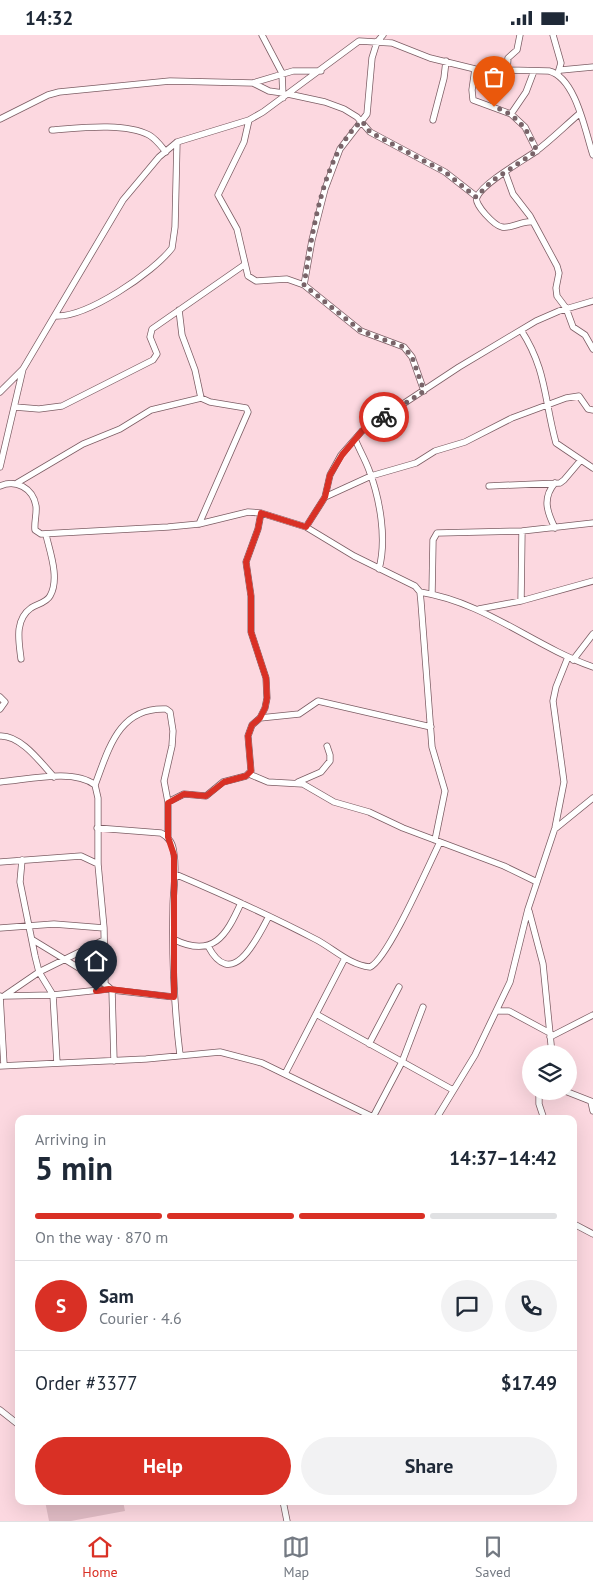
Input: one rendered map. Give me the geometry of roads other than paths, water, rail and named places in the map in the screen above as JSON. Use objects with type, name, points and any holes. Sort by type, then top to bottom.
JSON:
[{"type":"street","points":[[262,35],[282,73],[285,95]]},
{"type":"street","points":[[0,392],[23,369],[123,200],[166,152],[178,142],[249,120],[322,71],[360,41],[363,35]]},
{"type":"street","points":[[304,285],[317,216],[333,164],[348,136],[362,121],[369,105],[370,70],[377,42],[382,35]]},
{"type":"street","points":[[507,71],[508,58],[517,50],[520,35]]},
{"type":"street","points":[[553,35],[561,63],[559,72],[573,93],[593,155]]},
{"type":"street","points":[[360,41],[392,43],[430,58],[475,69],[559,72],[593,67]]},
{"type":"street","points":[[433,120],[444,78],[446,61]]},
{"type":"street","points":[[475,69],[472,90],[473,100],[511,114],[525,127],[537,151]]},
{"type":"street","points":[[0,119],[48,95],[59,92],[187,80],[253,83],[282,73],[322,71]]},
{"type":"street","points":[[511,114],[526,92],[534,71]]},
{"type":"street","points":[[253,83],[270,91],[335,105],[362,121],[370,132],[445,172],[476,197],[479,207],[499,227],[532,222]]},
{"type":"street","points":[[476,197],[505,172],[537,151],[580,114]]},
{"type":"street","points":[[249,120],[244,142],[218,195],[236,229],[248,276],[256,281],[281,278],[304,285],[361,331],[404,347],[412,357],[424,391]]},
{"type":"street","points":[[52,130],[98,127],[136,131],[152,137],[166,152]]},
{"type":"street","points":[[55,317],[73,315],[117,293],[161,259],[172,248],[175,227],[178,142]]},
{"type":"street","points":[[505,172],[513,194],[532,222],[557,266],[559,273],[556,292],[566,309],[573,327],[584,335],[593,349]]},
{"type":"street","points":[[15,407],[39,409],[62,406],[153,359],[157,354],[149,333],[244,265]]},
{"type":"street","points":[[306,527],[325,497],[330,475],[346,449],[362,431],[544,317],[593,302]]},
{"type":"street","points":[[179,310],[182,335],[195,369],[201,399]]},
{"type":"street","points":[[521,330],[538,361],[556,443],[593,468]]},
{"type":"street","points":[[0,467],[23,369]]},
{"type":"street","points":[[325,497],[371,475],[416,463],[439,449],[465,442],[498,425],[548,405],[579,396],[588,409],[593,409]]},
{"type":"street","points":[[0,486],[16,483],[83,444],[120,429],[151,410],[201,399],[246,408],[248,412],[199,524]]},
{"type":"street","points":[[355,439],[371,475],[383,544],[379,569]]},
{"type":"street","points":[[346,449],[360,452]]},
{"type":"street","points":[[489,486],[555,483],[564,480],[581,460]]},
{"type":"street","points":[[16,483],[25,488],[35,503],[35,531],[46,535],[199,524],[237,514],[261,513],[306,527],[379,569],[409,582],[420,592],[479,609],[570,658],[593,667]]},
{"type":"street","points":[[555,483],[550,489],[546,503],[555,528]]},
{"type":"street","points":[[249,774],[251,765],[248,736],[252,725],[260,718],[265,708],[267,687],[251,632],[251,596],[246,557],[258,529],[261,513]]},
{"type":"street","points":[[432,594],[435,534],[522,531],[593,523]]},
{"type":"street","points":[[521,601],[522,531]]},
{"type":"street","points":[[21,659],[18,639],[19,624],[30,609],[44,602],[50,596],[53,585],[54,574],[46,535]]},
{"type":"street","points":[[479,609],[521,601],[593,581]]},
{"type":"street","points":[[175,874],[269,916],[318,941],[345,958],[365,967],[374,965],[408,912],[438,841],[445,791],[433,756],[420,592]]},
{"type":"street","points":[[438,1115],[475,1055],[497,1011],[517,959],[528,909],[555,828],[564,782],[553,701],[556,687],[570,658],[593,634]]},
{"type":"street","points":[[0,697],[5,702],[0,709]]},
{"type":"street","points":[[260,718],[299,714],[318,701],[431,727]]},
{"type":"street","points":[[114,1061],[98,863],[96,828],[98,798],[95,785],[107,753],[123,723],[141,713],[166,709],[170,712],[173,731],[164,781],[168,803],[168,837],[174,855],[174,997],[180,1055]]},
{"type":"street","points":[[0,735],[8,736],[22,745],[54,777]]},
{"type":"street","points":[[168,803],[184,794],[206,796],[224,782],[249,774],[268,782],[298,782],[326,767],[330,755],[327,746]]},
{"type":"street","points":[[0,782],[54,777],[79,777],[95,785]]},
{"type":"street","points":[[298,782],[334,802],[369,812],[504,866],[536,882]]},
{"type":"street","points":[[555,828],[593,798]]},
{"type":"street","points":[[96,828],[150,831],[168,837]]},
{"type":"street","points":[[0,862],[81,856],[98,863]]},
{"type":"street","points":[[22,860],[20,882],[39,972],[53,995],[57,1063]]},
{"type":"street","points":[[173,939],[190,946],[208,946],[218,941],[227,931],[241,903]]},
{"type":"street","points":[[528,909],[543,964],[551,1045]]},
{"type":"street","points":[[208,946],[213,956],[220,962],[232,963],[239,961],[255,943],[269,916]]},
{"type":"street","points":[[0,928],[54,925],[104,928]]},
{"type":"street","points":[[33,940],[68,959],[109,988]]},
{"type":"street","points":[[1,996],[39,972],[104,940]]},
{"type":"street","points":[[284,1075],[345,958]]},
{"type":"street","points":[[369,1044],[399,987]]},
{"type":"street","points":[[1,996],[53,995],[109,988],[174,997]]},
{"type":"street","points":[[1,996],[2,1066],[114,1061],[205,1052],[234,1054],[262,1063],[369,1115]]},
{"type":"street","points":[[503,997],[510,1011]]},
{"type":"street","points":[[376,1115],[402,1062],[423,1007]]},
{"type":"street","points":[[497,1011],[510,1011],[549,1035]]},
{"type":"street","points":[[316,1014],[453,1089]]},
{"type":"street","points":[[549,1035],[593,1015]]},
{"type":"street","points":[[577,1096],[592,1102],[593,1111]]},
{"type":"street","points":[[539,1100],[543,1115]]},
{"type":"street","points":[[577,1226],[593,1234]]},
{"type":"street","points":[[0,1410],[15,1422]]},
{"type":"street","points":[[284,1505],[287,1521]]}]
